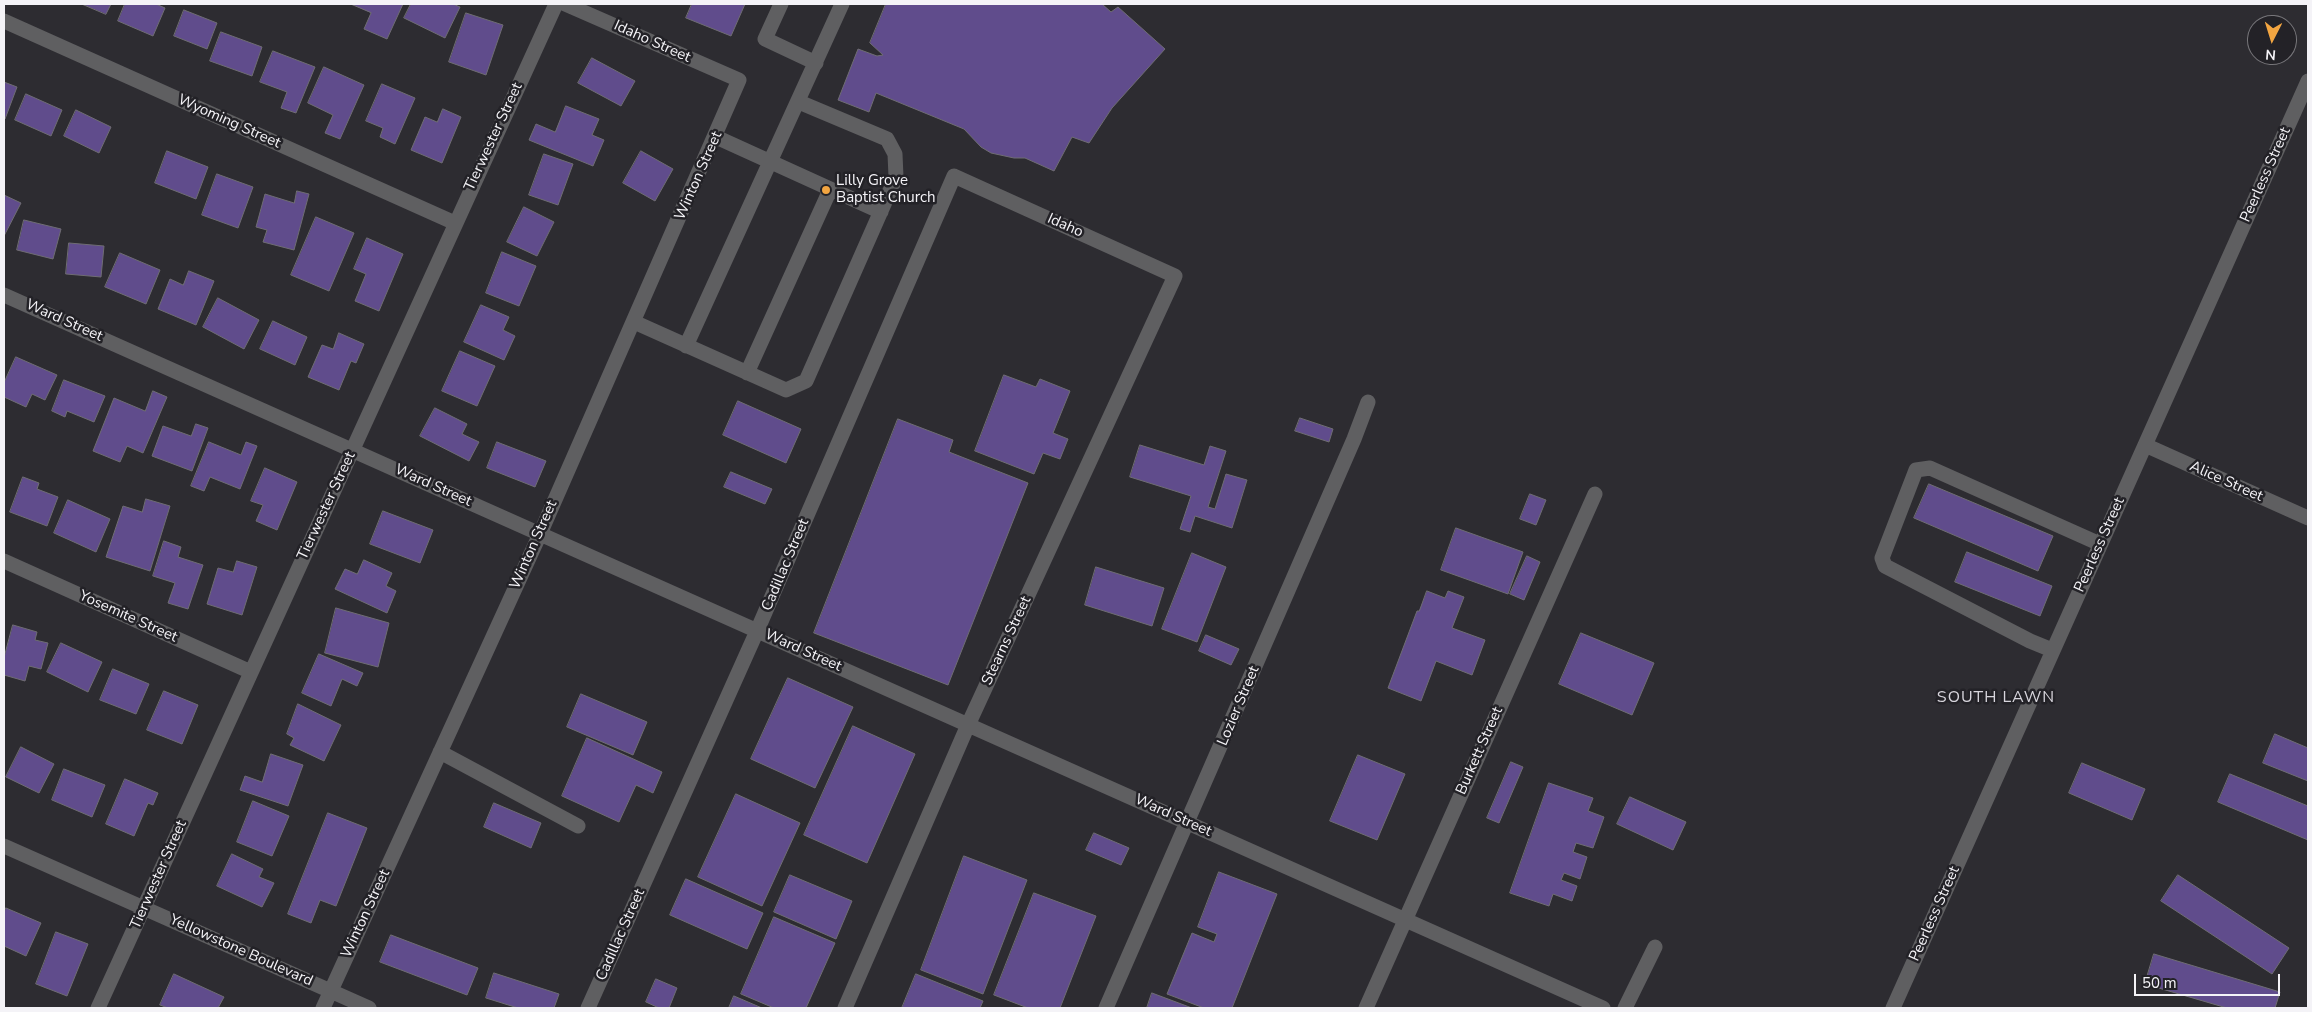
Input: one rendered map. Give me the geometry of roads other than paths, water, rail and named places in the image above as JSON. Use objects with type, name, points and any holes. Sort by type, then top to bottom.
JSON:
[{"type":"street","name":"Tierwester Street","points":[[98,1008],[556,4]]},
{"type":"street","name":"Idaho Street","points":[[565,4],[740,80]]},
{"type":"street","points":[[781,4],[765,39],[816,63]]},
{"type":"street","points":[[686,346],[769,161],[799,102],[842,4]]},
{"type":"street","name":"Wyoming Street","points":[[4,21],[455,223]]},
{"type":"street","name":"Winton Street","points":[[323,1008],[540,534],[740,80]]},
{"type":"street","name":"Peerless Street","points":[[1893,1008],[2308,82]]},
{"type":"street","points":[[634,322],[786,390],[806,382],[896,177],[894,154],[887,139],[799,102]]},
{"type":"street","points":[[716,137],[881,212]]},
{"type":"street","name":"Idaho","points":[[954,176],[1175,276]]},
{"type":"street","name":"Cadillac Street","points":[[588,1008],[757,631],[954,176]]},
{"type":"street","points":[[747,373],[830,190]]},
{"type":"street","name":"Stearns Street","points":[[844,1008],[968,725],[1175,276]]},
{"type":"street","name":"Ward Street","points":[[4,295],[1603,1008]]},
{"type":"street","name":"Lozier Street","points":[[1106,1008],[1188,823],[1354,439],[1368,402]]},
{"type":"street","name":"Alice Street","points":[[2145,446],[2308,518]]},
{"type":"street","points":[[2052,650],[2030,641],[1885,566],[1882,558],[1916,470],[1930,468],[2100,544]]},
{"type":"street","name":"Burkett Street","points":[[1366,1008],[1595,494]]},
{"type":"street","name":"Yosemite Street","points":[[4,562],[251,672]]},
{"type":"street","points":[[440,752],[578,826]]},
{"type":"street","name":"Yellowstone Boulevard","points":[[4,846],[368,1008]]},
{"type":"street","points":[[1625,1008],[1655,947]]},
{"type":"place","name":"Lilly Grove Baptist Church","points":[[826,190]]},
{"type":"district","name":"SOUTH LAWN","points":[[1996,698]]}]
